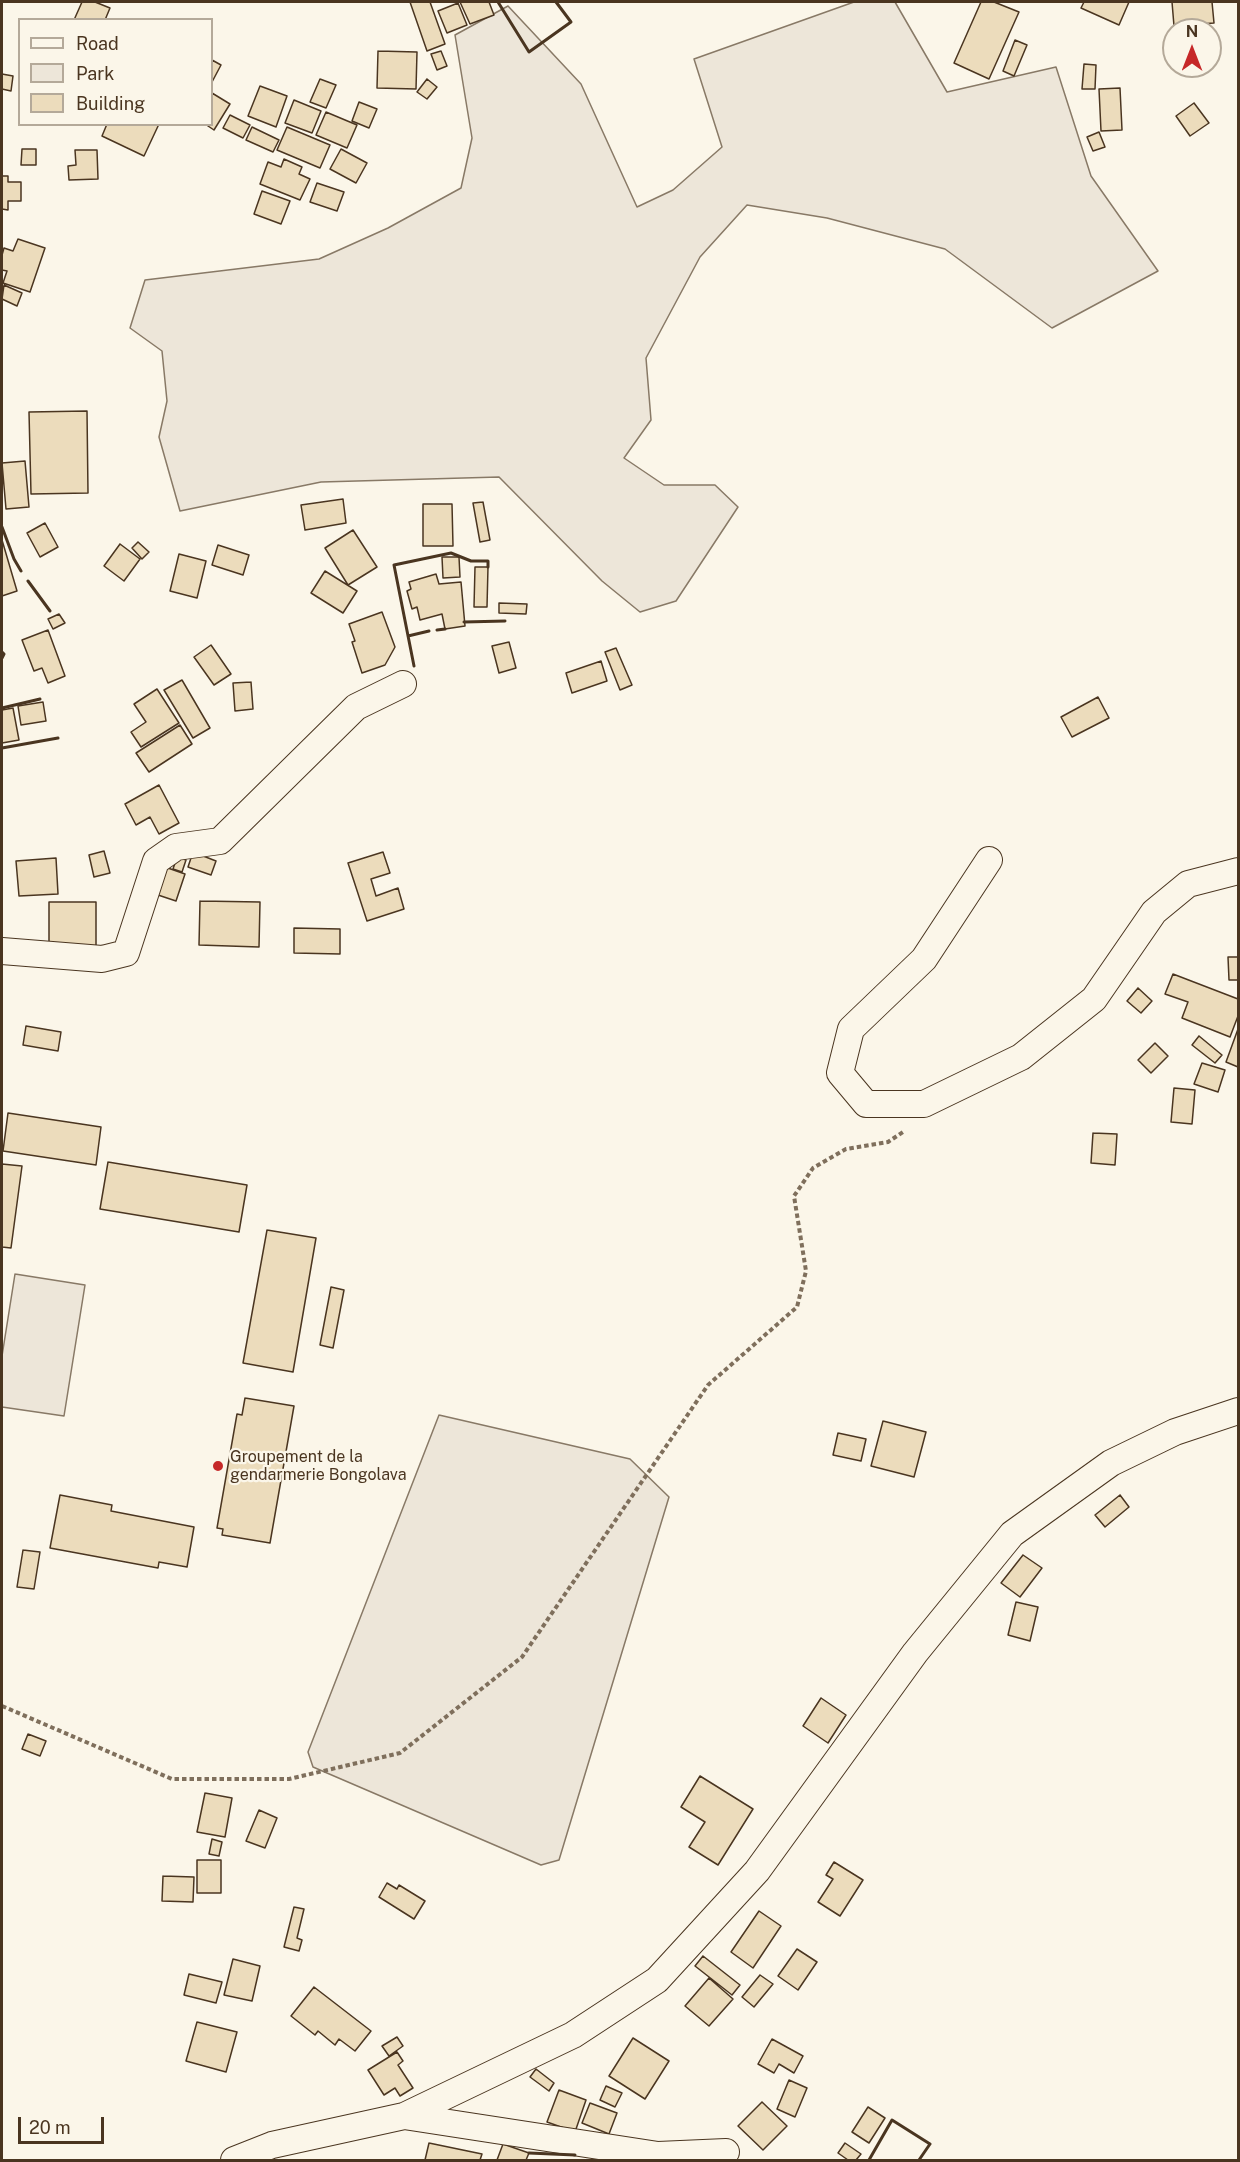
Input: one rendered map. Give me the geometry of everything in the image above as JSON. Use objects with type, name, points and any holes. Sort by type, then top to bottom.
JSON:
[{"type":"street","points":[[2,951],[102,959],[126,953],[156,861],[176,847],[220,841],[356,707],[403,684]]},
{"type":"street","points":[[989,860],[924,959],[851,1029],[840,1073],[866,1104],[924,1104],[1021,1057],[1094,999],[1154,912],[1188,884],[1239,871]]},
{"type":"street","points":[[234,2160],[272,2145],[404,2116],[573,2035],[657,1980],[757,1871],[915,1653],[1012,1534],[1111,1463],[1175,1432],[1239,1411]]},
{"type":"street","points":[[404,2116],[658,2155],[726,2152]]},
{"type":"path","points":[[2,1706],[172,1779],[289,1779],[400,1753],[522,1657],[708,1385],[797,1306],[806,1271],[794,1196],[813,1168],[846,1149],[888,1142],[917,1122],[924,1104]]},
{"type":"green space","points":[[854,2],[895,2],[947,92],[1056,67],[1091,176],[1158,271],[1052,328],[945,249],[827,218],[747,205],[700,257],[646,358],[651,420],[624,458],[664,485],[715,485],[738,507],[676,601],[640,612],[602,581],[499,477],[321,482],[180,511],[159,437],[167,401],[162,351],[130,328],[145,280],[319,259],[388,228],[461,188],[472,138],[455,35],[508,6],[581,84],[637,207],[673,190],[722,147],[694,59]]},
{"type":"green space","points":[[15,1274],[85,1285],[64,1416],[2,1407],[2,1356]]},
{"type":"green space","points":[[439,1415],[630,1459],[669,1497],[559,1860],[541,1865],[313,1767],[308,1752]]},
{"type":"building","points":[[82,2],[95,2],[110,8],[106,18],[75,18]]},
{"type":"building","points":[[410,2],[430,2],[445,44],[427,51]]},
{"type":"building","points":[[460,2],[489,2],[494,15],[470,24]]},
{"type":"building","points":[[981,2],[994,2],[1019,12],[989,79],[954,63]]},
{"type":"building","points":[[1084,2],[1129,2],[1119,25],[1081,8]]},
{"type":"building","points":[[1172,2],[1212,2],[1214,18],[1173,18]]},
{"type":"building","points":[[458,3],[467,25],[447,33],[438,11]]},
{"type":"building","points":[[1015,40],[1027,45],[1014,76],[1003,71]]},
{"type":"building","points":[[378,51],[417,52],[416,89],[377,88]]},
{"type":"building","points":[[441,51],[447,66],[437,70],[431,54]]},
{"type":"building","points":[[213,61],[221,65],[213,80]]},
{"type":"building","points":[[1084,64],[1096,65],[1095,89],[1082,89]]},
{"type":"building","points":[[2,74],[13,76],[11,91],[2,89]]},
{"type":"building","points":[[320,79],[336,85],[326,108],[310,102]]},
{"type":"building","points":[[427,79],[437,87],[427,99],[417,92]]},
{"type":"building","points":[[260,86],[287,96],[276,127],[248,116]]},
{"type":"building","points":[[1120,88],[1122,130],[1101,131],[1099,89]]},
{"type":"building","points":[[213,94],[230,104],[214,130],[208,126],[213,126]]},
{"type":"building","points":[[294,100],[321,111],[312,133],[285,123]]},
{"type":"building","points":[[359,102],[377,109],[369,128],[352,121]]},
{"type":"building","points":[[1194,103],[1209,123],[1190,136],[1176,116]]},
{"type":"building","points":[[326,112],[357,125],[347,148],[316,135]]},
{"type":"building","points":[[230,115],[250,125],[243,138],[223,128]]},
{"type":"building","points":[[106,126],[158,126],[144,156],[102,136]]},
{"type":"building","points":[[252,127],[279,140],[273,152],[246,140]]},
{"type":"building","points":[[287,127],[330,145],[320,168],[277,150]]},
{"type":"building","points":[[1099,132],[1105,147],[1093,151],[1087,137]]},
{"type":"building","points":[[22,149],[36,149],[36,165],[21,165]]},
{"type":"building","points":[[341,149],[367,163],[356,183],[330,169]]},
{"type":"building","points":[[75,150],[97,150],[98,179],[69,180],[68,166],[76,165]]},
{"type":"building","points":[[284,159],[302,167],[299,174],[310,179],[300,200],[260,184],[268,162],[281,167]]},
{"type":"building","points":[[2,176],[8,176],[8,182],[21,182],[21,201],[8,201],[8,210],[2,209]]},
{"type":"building","points":[[317,183],[344,192],[337,211],[310,202]]},
{"type":"building","points":[[262,191],[290,201],[281,224],[254,214]]},
{"type":"building","points":[[18,239],[45,248],[30,292],[3,283],[7,271],[2,270],[4,248],[13,251]]},
{"type":"building","points":[[4,285],[22,293],[17,306],[2,299]]},
{"type":"building","points":[[87,411],[88,493],[31,494],[29,412]]},
{"type":"building","points":[[25,461],[29,507],[6,509],[2,463]]},
{"type":"building","points":[[343,499],[346,523],[305,530],[301,505]]},
{"type":"building","points":[[483,502],[490,540],[480,542],[473,503]]},
{"type":"building","points":[[423,504],[452,504],[453,546],[423,546]]},
{"type":"building","points":[[45,523],[58,547],[40,557],[27,533]]},
{"type":"building","points":[[353,530],[377,567],[348,585],[325,548]]},
{"type":"building","points":[[2,540],[17,591],[2,596]]},
{"type":"building","points":[[138,542],[149,552],[142,559],[132,548]]},
{"type":"building","points":[[120,544],[140,559],[124,581],[104,566]]},
{"type":"building","points":[[218,545],[249,555],[243,575],[212,565]]},
{"type":"building","points":[[179,554],[206,561],[197,598],[170,591]]},
{"type":"building","points":[[442,557],[459,557],[460,577],[443,578]]},
{"type":"building","points":[[475,567],[488,567],[487,607],[474,607]]},
{"type":"building","points":[[325,571],[357,591],[343,613],[311,593]]},
{"type":"building","points":[[436,574],[439,584],[461,582],[465,626],[445,629],[442,614],[420,620],[417,607],[412,609],[407,591],[411,589],[409,582]]},
{"type":"building","points":[[499,603],[527,604],[526,614],[499,613]]},
{"type":"building","points":[[382,612],[395,647],[385,665],[362,673],[349,624]]},
{"type":"building","points":[[59,614],[65,623],[53,629],[48,619]]},
{"type":"building","points":[[48,630],[65,676],[48,683],[42,668],[34,671],[22,640]]},
{"type":"building","points":[[509,642],[516,668],[499,673],[492,646]]},
{"type":"building","points":[[211,645],[231,674],[214,685],[194,657]]},
{"type":"building","points":[[616,648],[632,685],[620,690],[605,652]]},
{"type":"building","points":[[601,661],[607,681],[572,693],[566,673]]},
{"type":"building","points":[[182,680],[210,728],[193,738],[164,690]]},
{"type":"building","points":[[251,682],[253,709],[235,711],[233,683]]},
{"type":"building","points":[[157,689],[179,723],[141,747],[131,732],[146,722],[134,704]]},
{"type":"building","points":[[1098,697],[1109,718],[1072,737],[1061,717]]},
{"type":"building","points":[[43,702],[46,721],[21,725],[18,706]]},
{"type":"building","points":[[13,708],[19,740],[2,743],[2,710]]},
{"type":"building","points":[[180,725],[192,744],[149,772],[136,753]]},
{"type":"building","points":[[159,785],[179,823],[159,834],[150,817],[136,825],[125,804]]},
{"type":"building","points":[[104,851],[110,873],[94,877],[89,855]]},
{"type":"building","points":[[193,852],[216,861],[211,875],[188,867]]},
{"type":"building","points":[[383,852],[390,873],[371,879],[376,896],[398,888],[404,909],[367,921],[348,863]]},
{"type":"building","points":[[177,857],[186,860],[182,872],[173,869]]},
{"type":"building","points":[[56,858],[58,894],[19,896],[16,861]]},
{"type":"building","points":[[165,867],[185,874],[176,901],[155,894]]},
{"type":"building","points":[[200,901],[260,902],[259,947],[199,945]]},
{"type":"building","points":[[49,902],[96,902],[96,946],[49,946]]},
{"type":"building","points":[[294,928],[340,929],[340,954],[294,953]]},
{"type":"building","points":[[1228,957],[1238,957],[1238,980],[1229,980]]},
{"type":"building","points":[[1173,974],[1238,999],[1238,1016],[1230,1037],[1182,1018],[1188,1002],[1165,994]]},
{"type":"building","points":[[1138,988],[1152,1001],[1141,1013],[1127,1001]]},
{"type":"building","points":[[26,1026],[61,1032],[58,1051],[23,1045]]},
{"type":"building","points":[[1238,1029],[1238,1067],[1226,1062]]},
{"type":"building","points":[[1199,1036],[1222,1055],[1215,1063],[1192,1045]]},
{"type":"building","points":[[1155,1043],[1168,1056],[1151,1073],[1138,1060]]},
{"type":"building","points":[[1202,1063],[1225,1070],[1218,1092],[1194,1084]]},
{"type":"building","points":[[1174,1088],[1195,1090],[1192,1124],[1171,1122]]},
{"type":"building","points":[[8,1113],[101,1127],[96,1165],[3,1151]]},
{"type":"building","points":[[1093,1133],[1117,1134],[1115,1165],[1091,1163]]},
{"type":"building","points":[[108,1162],[247,1185],[239,1232],[100,1209]]},
{"type":"building","points":[[2,1164],[22,1166],[11,1248],[2,1247]]},
{"type":"building","points":[[267,1230],[316,1238],[293,1372],[243,1363]]},
{"type":"building","points":[[331,1287],[344,1290],[333,1348],[320,1345]]},
{"type":"building","points":[[245,1398],[294,1406],[270,1543],[222,1535],[223,1529],[217,1528],[237,1414],[242,1415]]},
{"type":"building","points":[[883,1421],[926,1432],[914,1477],[871,1466]]},
{"type":"building","points":[[838,1433],[866,1439],[861,1461],[833,1455]]},
{"type":"building","points":[[60,1495],[112,1505],[111,1511],[194,1527],[187,1567],[159,1562],[158,1568],[50,1548]]},
{"type":"building","points":[[1120,1495],[1129,1507],[1105,1527],[1095,1515]]},
{"type":"building","points":[[23,1550],[40,1552],[34,1589],[17,1587]]},
{"type":"building","points":[[1023,1555],[1042,1568],[1020,1597],[1001,1583]]},
{"type":"building","points":[[1016,1602],[1038,1607],[1030,1641],[1008,1635]]},
{"type":"building","points":[[821,1698],[846,1715],[828,1743],[803,1726]]},
{"type":"building","points":[[28,1734],[46,1741],[40,1756],[22,1749]]},
{"type":"building","points":[[700,1776],[753,1809],[718,1865],[689,1847],[705,1822],[681,1807]]},
{"type":"building","points":[[205,1793],[232,1798],[225,1837],[197,1832]]},
{"type":"building","points":[[259,1810],[277,1818],[265,1848],[246,1841]]},
{"type":"building","points":[[212,1839],[222,1842],[219,1856],[209,1854]]},
{"type":"building","points":[[197,1860],[221,1860],[221,1893],[197,1893]]},
{"type":"building","points":[[834,1862],[863,1880],[840,1916],[818,1902],[833,1879],[826,1875]]},
{"type":"building","points":[[163,1876],[194,1877],[193,1902],[162,1901]]},
{"type":"building","points":[[387,1883],[397,1889],[399,1885],[425,1901],[414,1919],[379,1897]]},
{"type":"building","points":[[294,1907],[304,1909],[297,1938],[302,1940],[299,1951],[284,1947]]},
{"type":"building","points":[[759,1911],[781,1926],[753,1968],[731,1952]]},
{"type":"building","points":[[797,1949],[817,1962],[798,1990],[778,1976]]},
{"type":"building","points":[[703,1956],[740,1985],[732,1995],[695,1966]]},
{"type":"building","points":[[233,1959],[260,1966],[252,2001],[224,1995]]},
{"type":"building","points":[[189,1974],[222,1982],[216,2003],[184,1995]]},
{"type":"building","points":[[760,1975],[773,1984],[754,2007],[742,1997]]},
{"type":"building","points":[[709,1978],[733,1999],[709,2026],[685,2006]]},
{"type":"building","points":[[314,1987],[371,2031],[355,2051],[339,2039],[335,2045],[318,2031],[315,2035],[291,2016]]},
{"type":"building","points":[[197,2022],[237,2032],[226,2072],[186,2061]]},
{"type":"building","points":[[397,2037],[403,2046],[389,2056],[382,2046]]},
{"type":"building","points":[[633,2038],[669,2061],[645,2099],[609,2076]]},
{"type":"building","points":[[772,2039],[803,2056],[794,2073],[779,2064],[774,2073],[758,2064]]},
{"type":"building","points":[[397,2052],[403,2061],[398,2065],[413,2088],[400,2096],[395,2088],[384,2095],[368,2070]]},
{"type":"building","points":[[536,2069],[554,2083],[549,2091],[530,2077]]},
{"type":"building","points":[[789,2080],[807,2088],[795,2117],[777,2109]]},
{"type":"building","points":[[606,2086],[622,2093],[615,2107],[600,2100]]},
{"type":"building","points":[[559,2090],[586,2100],[575,2132],[547,2122]]},
{"type":"building","points":[[762,2102],[787,2126],[763,2150],[738,2126]]},
{"type":"building","points":[[590,2103],[617,2113],[609,2134],[582,2123]]},
{"type":"building","points":[[868,2107],[885,2118],[869,2143],[852,2132]]},
{"type":"building","points":[[429,2143],[482,2154],[480,2160],[425,2160]]},
{"type":"building","points":[[845,2143],[861,2154],[856,2160],[848,2160],[838,2153]]},
{"type":"building","points":[[503,2144],[529,2153],[526,2160],[497,2160]]},
{"type":"wall","points":[[498,2],[529,52],[571,22],[556,2]]},
{"type":"wall","points":[[2,527],[21,571]]},
{"type":"wall","points":[[414,666],[394,565],[451,553],[471,561],[488,561],[488,567]]},
{"type":"wall","points":[[28,581],[50,611]]},
{"type":"wall","points":[[464,622],[505,621]]},
{"type":"wall","points":[[437,630],[445,629]]},
{"type":"wall","points":[[408,636],[429,631]]},
{"type":"wall","points":[[2,652],[4,654],[2,658]]},
{"type":"wall","points":[[2,708],[40,699]]},
{"type":"wall","points":[[2,748],[58,738]]},
{"type":"wall","points":[[869,2160],[892,2120],[930,2144],[919,2160]]},
{"type":"wall","points":[[529,2153],[575,2155]]},
{"type":"place","name":"Groupement de la gendarmerie Bongolava","points":[[218,1466]]}]
